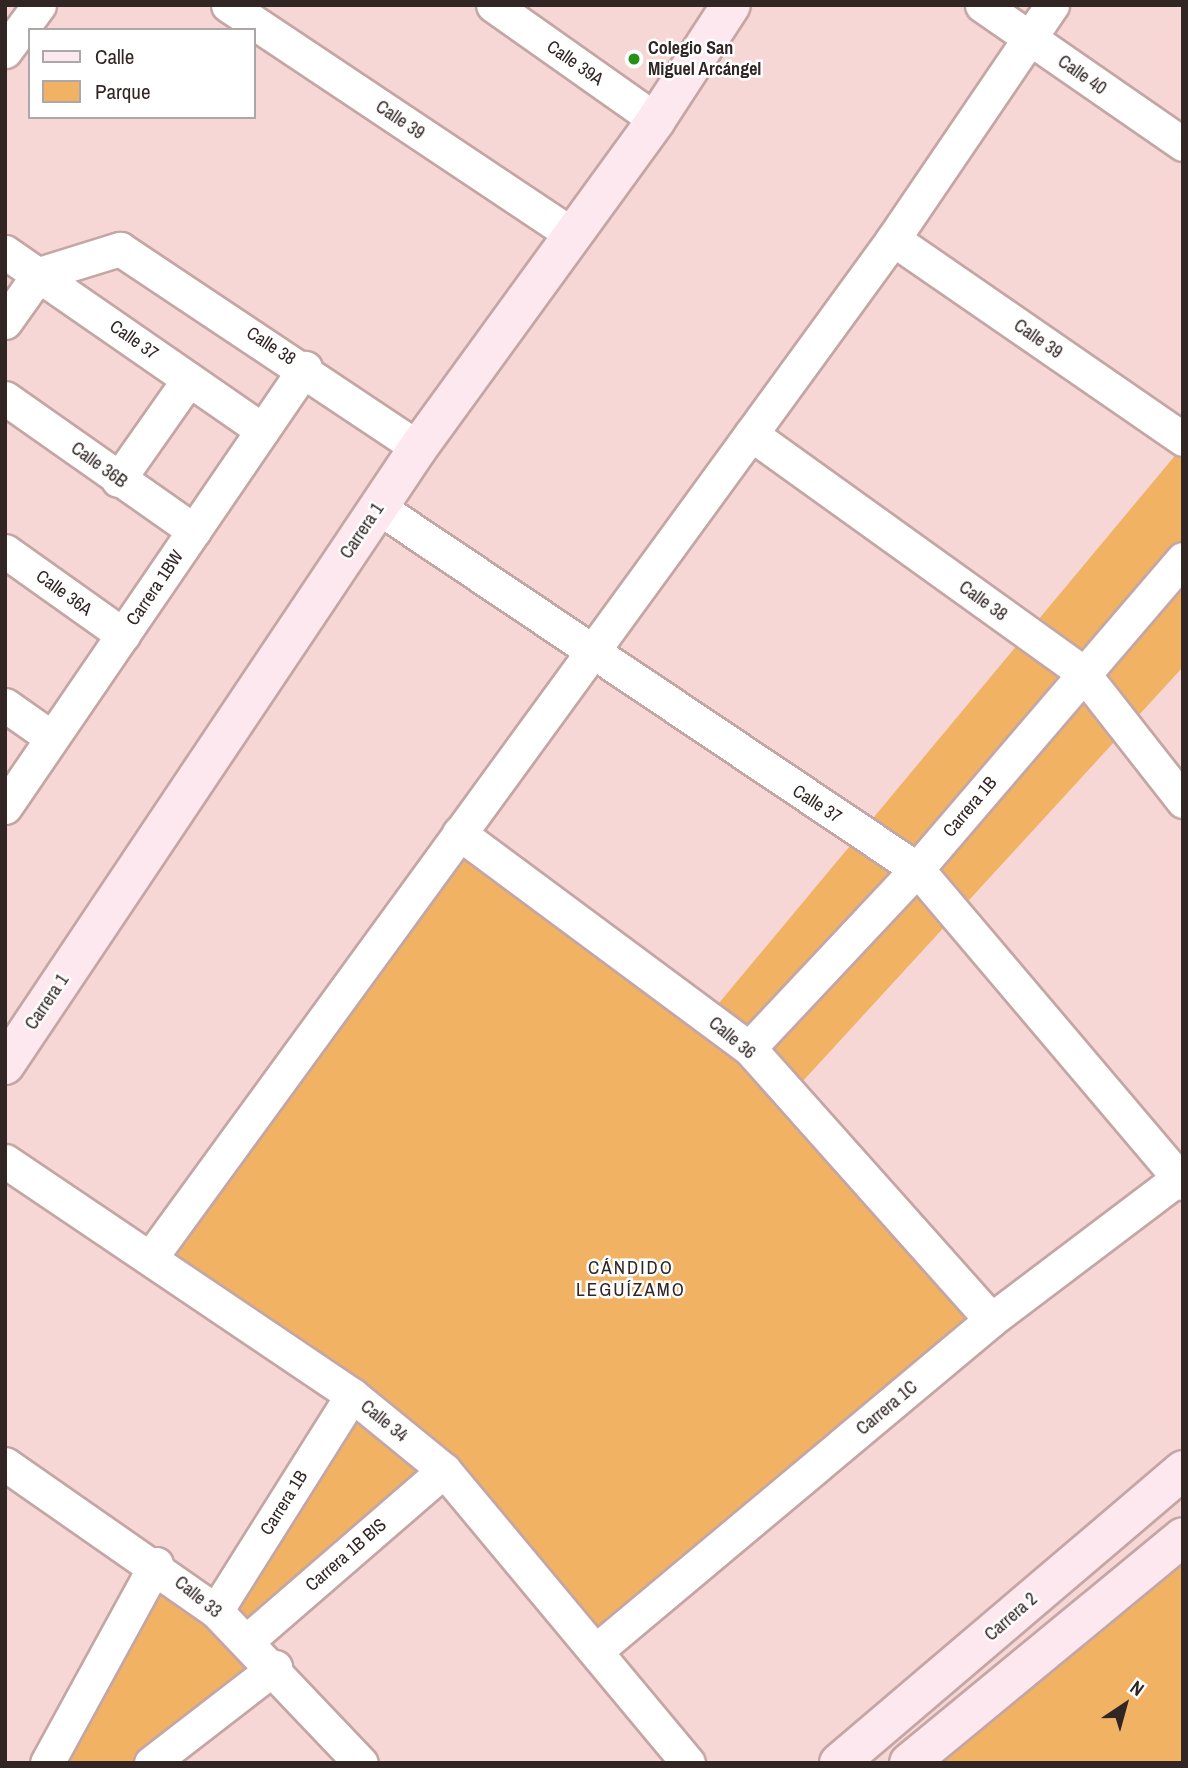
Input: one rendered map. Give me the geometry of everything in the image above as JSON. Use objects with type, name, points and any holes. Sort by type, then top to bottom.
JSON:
[{"type":"main road","name":"Carrera 1","points":[[5,1065],[418,448],[656,120],[731,5]]},
{"type":"main road","name":"Carrera 2","points":[[839,1763],[1183,1470]]},
{"type":"main road","points":[[909,1763],[1183,1536]]},
{"type":"street","points":[[5,51],[39,5]]},
{"type":"street","name":"Calle 39A","points":[[493,5],[656,120]]},
{"type":"street","name":"Calle 40","points":[[982,5],[1183,144]]},
{"type":"street","points":[[150,1257],[893,239],[1052,5]]},
{"type":"street","name":"Calle 39","points":[[249,11],[572,234]]},
{"type":"street","name":"Calle 39","points":[[893,239],[1183,439]]},
{"type":"street","name":"Calle 38","points":[[39,274],[120,249],[304,368],[418,448]]},
{"type":"street","name":"Calle 37","points":[[5,252],[262,430]]},
{"type":"street","points":[[5,321],[39,274]]},
{"type":"street","name":"Carrera 1BW","points":[[5,807],[304,368]]},
{"type":"street","points":[[118,480],[189,379]]},
{"type":"street","name":"Calle 36B","points":[[5,398],[194,531]]},
{"type":"street","name":"Calle 38","points":[[751,434],[1082,673],[1183,801]]},
{"type":"street","name":"Calle 37","points":[[378,508],[590,656],[917,869],[1181,1179]]},
{"type":"street","name":"Carrera 1B","points":[[749,1048],[917,869],[1082,673],[1183,559]]},
{"type":"street","name":"Calle 36A","points":[[8,560],[122,635]]},
{"type":"street","points":[[5,705],[52,738]]},
{"type":"street","name":"Calle 36","points":[[458,833],[749,1048],[991,1320]]},
{"type":"street","name":"Calle 34","points":[[5,1161],[352,1395],[444,1470],[598,1649],[688,1763]]},
{"type":"street","name":"Carrera 1C","points":[[598,1649],[991,1320],[1181,1179]]},
{"type":"street","name":"Carrera 1B","points":[[216,1611],[352,1395]]},
{"type":"street","name":"Calle 33","points":[[5,1464],[156,1564],[216,1611],[275,1667],[361,1763]]},
{"type":"street","name":"Carrera 1B BIS","points":[[248,1640],[444,1470]]},
{"type":"street","points":[[47,1763],[156,1564]]},
{"type":"street","points":[[151,1763],[275,1667]]},
{"type":"green space","points":[[1183,446],[1183,667],[791,1094],[991,1320],[598,1649],[440,1470],[245,1637],[273,1666],[147,1763],[48,1763],[156,1567],[220,1612],[352,1398],[158,1261],[459,838],[709,1015]]},
{"type":"green space","points":[[1183,1537],[1183,1763],[909,1763]]},
{"type":"place","name":"Colegio San Miguel Arcángel","points":[[634,59]]},
{"type":"district","name":"CÁNDIDO LEGUÍZAMO","points":[[631,1279]]}]
